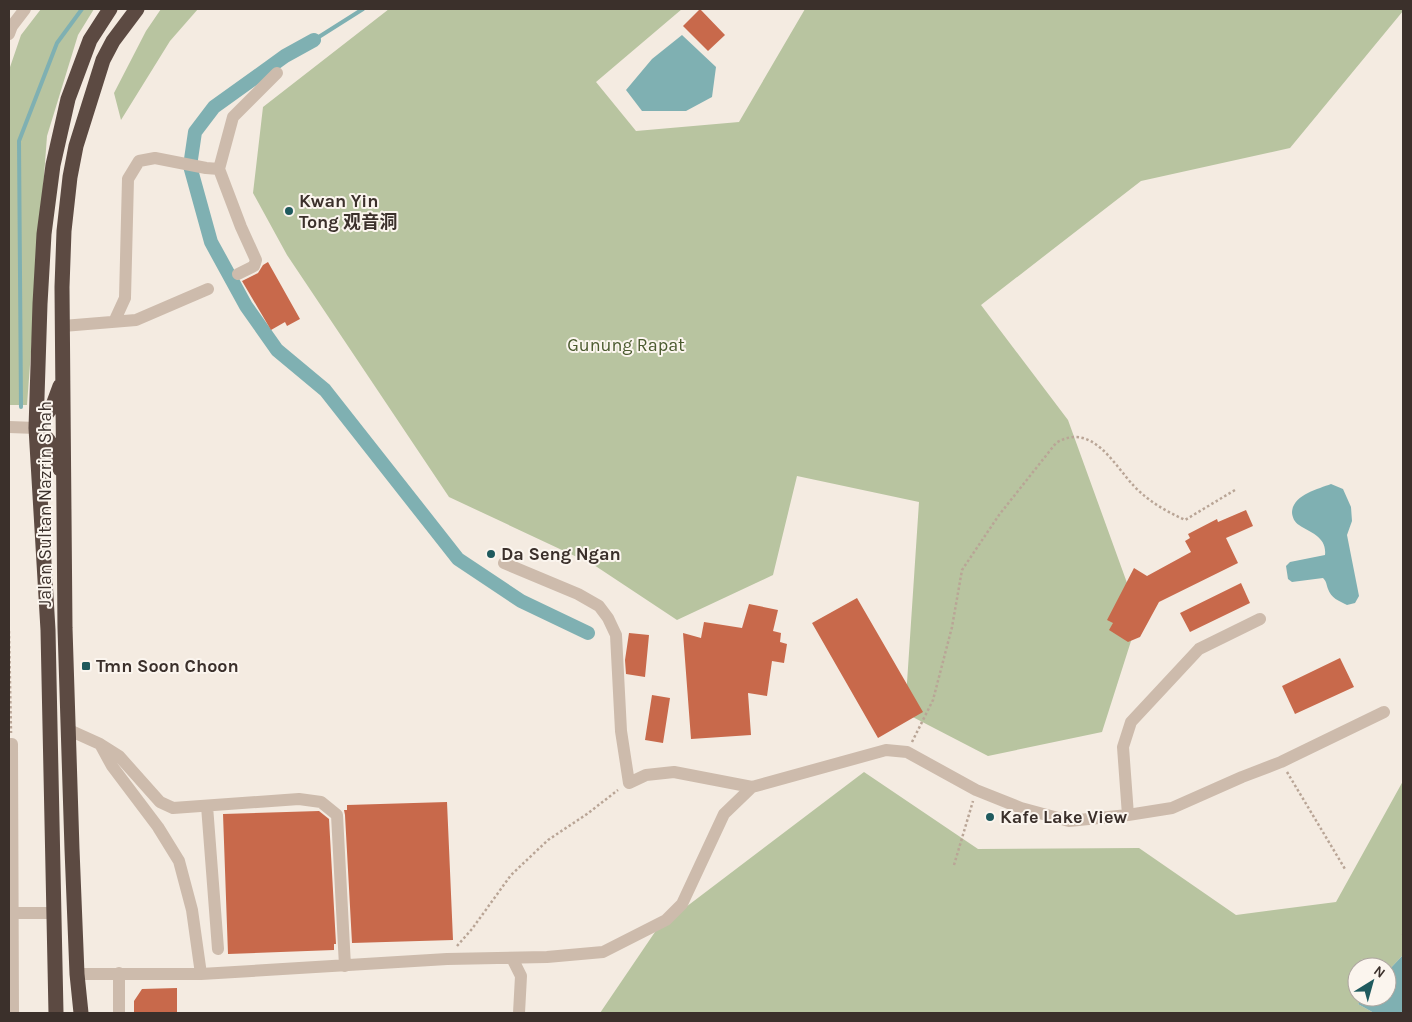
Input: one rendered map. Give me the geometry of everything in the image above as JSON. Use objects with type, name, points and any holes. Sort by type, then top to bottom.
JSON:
[{"type":"highway","name":"Jalan Sultan Nazrin Shah","points":[[56,1013],[48,630],[36,428],[36,380],[40,304],[44,234],[53,165],[68,98],[90,40],[110,9]]},
{"type":"highway","name":"Jalan Sultan Nazrin Shah","points":[[81,1013],[77,974],[65,628],[62,326],[64,231],[70,177],[76,146],[102,60],[113,41],[137,9]]},
{"type":"highway","points":[[63,376],[53,405],[36,428],[45,434],[52,446],[64,481]]},
{"type":"street","points":[[9,34],[25,9]]},
{"type":"street","points":[[238,274],[254,266],[256,260],[212,169],[233,117],[278,73]]},
{"type":"street","points":[[114,322],[125,298],[128,179],[139,160],[155,158],[212,169]]},
{"type":"street","points":[[62,326],[136,320],[208,289]]},
{"type":"street","points":[[9,428],[36,428]]},
{"type":"street","points":[[504,563],[578,594],[599,606],[608,618],[616,635],[621,731],[629,783],[646,775],[674,772],[752,787],[886,750],[907,752],[976,790],[1021,808],[1069,821],[1172,808],[1281,762],[1384,712]]},
{"type":"street","points":[[1128,815],[1123,747],[1131,722],[1199,648],[1260,619]]},
{"type":"street","points":[[69,730],[100,744],[119,756],[160,802],[174,808],[299,799],[321,802],[337,815],[345,966]]},
{"type":"street","points":[[10,744],[13,1013]]},
{"type":"street","points":[[100,744],[112,766],[158,827],[179,861],[192,910],[201,974]]},
{"type":"street","points":[[77,974],[201,974],[446,959],[547,957],[604,952],[666,920],[682,904],[724,814],[752,787]]},
{"type":"street","points":[[207,806],[218,949]]},
{"type":"street","points":[[11,913],[53,913]]},
{"type":"street","points":[[512,958],[522,976],[519,1013]]},
{"type":"street","points":[[119,973],[119,1013]]},
{"type":"path","points":[[907,752],[933,700],[952,627],[962,570],[999,515],[1056,443],[1063,438],[1078,437],[1091,441],[1102,449],[1134,486],[1158,507],[1185,520],[1235,490]]},
{"type":"path","points":[[9,631],[10,744]]},
{"type":"path","points":[[1281,762],[1345,869]]},
{"type":"path","points":[[446,959],[472,929],[510,875],[548,840],[629,783]]},
{"type":"path","points":[[954,865],[976,790]]},
{"type":"green space","points":[[41,9],[94,9],[78,35],[47,136],[27,405],[9,405],[9,70],[21,35]]},
{"type":"green space","points":[[161,9],[198,9],[170,41],[121,120],[114,93],[146,31]]},
{"type":"green space","name":"Gunung Rapat","points":[[389,9],[682,9],[596,82],[636,131],[739,122],[805,9],[1403,9],[1290,148],[1141,181],[981,305],[1068,420],[1139,616],[1102,732],[988,756],[905,713],[919,502],[797,476],[773,575],[677,620],[594,565],[449,497],[287,255],[253,193],[263,107]]},
{"type":"green space","points":[[864,772],[978,849],[1139,848],[1236,915],[1336,902],[1403,781],[1403,955],[1397,961],[1397,957],[1347,957],[1347,1007],[1363,1007],[1374,1013],[600,1013],[657,929]]},
{"type":"water","points":[[682,35],[716,67],[712,97],[686,111],[642,111],[626,90],[652,59]]},
{"type":"water","points":[[1331,484],[1343,489],[1351,507],[1352,521],[1347,535],[1359,596],[1355,603],[1347,605],[1331,595],[1323,578],[1292,582],[1288,579],[1286,566],[1290,562],[1325,555],[1325,549],[1321,540],[1296,523],[1292,512],[1293,506],[1301,497]]},
{"type":"water","points":[[1403,955],[1403,1013],[1374,1013],[1363,1007],[1397,1007],[1397,961]]},
{"type":"building","points":[[700,9],[725,35],[708,51],[683,26]]},
{"type":"building","points":[[268,262],[300,319],[287,326],[285,322],[271,330],[242,281],[258,273],[263,265]]},
{"type":"building","points":[[1246,510],[1253,526],[1226,538],[1238,563],[1159,602],[1140,637],[1128,642],[1109,630],[1113,623],[1107,620],[1134,568],[1147,576],[1191,552],[1185,541],[1190,538],[1188,534],[1217,519],[1218,522]]},
{"type":"building","points":[[1241,583],[1250,603],[1190,632],[1180,613]]},
{"type":"building","points":[[857,598],[923,712],[878,738],[812,623]]},
{"type":"building","points":[[749,604],[778,610],[773,631],[781,633],[780,642],[787,644],[784,663],[772,661],[767,696],[748,693],[751,735],[691,739],[683,633],[701,638],[704,622],[742,628]]},
{"type":"building","points":[[629,633],[649,635],[645,677],[626,674],[625,660]]},
{"type":"building","points":[[1340,658],[1354,687],[1295,714],[1282,686]]},
{"type":"building","points":[[652,695],[670,698],[663,743],[645,740]]},
{"type":"building","points":[[447,802],[453,940],[352,943],[344,810],[347,810],[347,805]]},
{"type":"building","points":[[319,811],[329,819],[336,944],[334,944],[334,950],[228,954],[223,814]]},
{"type":"building","points":[[177,988],[177,1013],[134,1013],[134,1001],[142,989]]},
{"type":"waterway","points":[[21,407],[19,141],[57,43],[82,9]]},
{"type":"waterway","points":[[314,40],[363,9]]},
{"type":"waterway","points":[[314,40],[285,56],[214,107],[195,132],[190,166],[211,242],[246,306],[277,350],[325,390],[458,559],[521,601],[588,633]]},
{"type":"place","name":"Kwan Yin Tong 观音洞","points":[[289,211]]},
{"type":"place","name":"Da Seng Ngan","points":[[491,554]]},
{"type":"place","name":"Tmn Soon Choon","points":[[86,666]]},
{"type":"place","name":"Kafe Lake View","points":[[990,817]]}]
